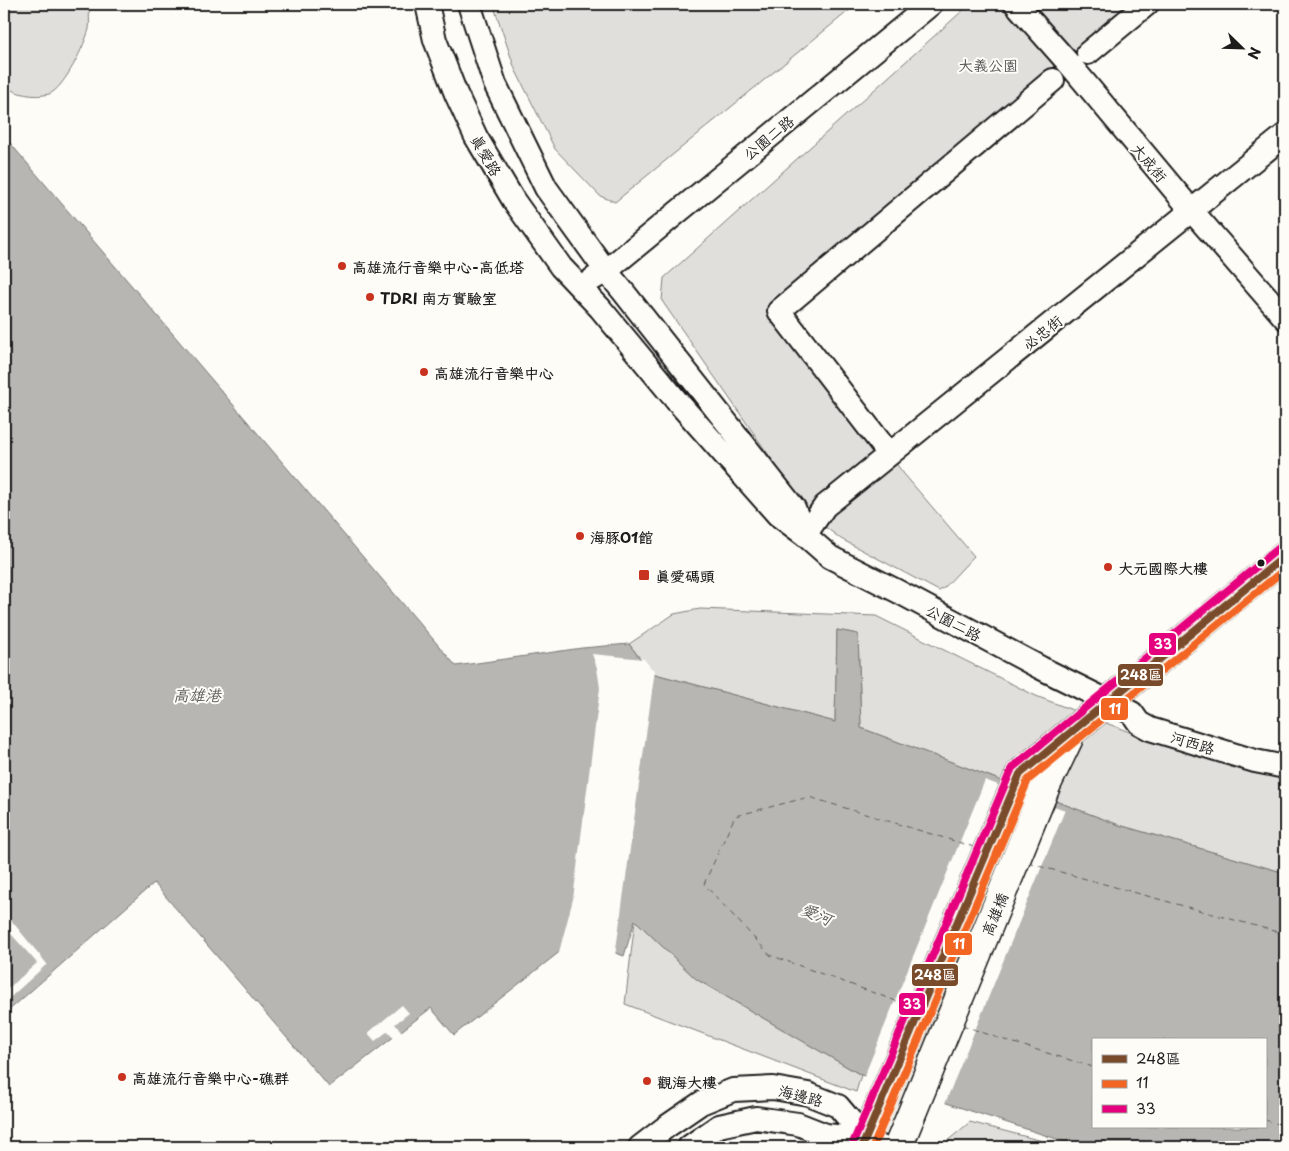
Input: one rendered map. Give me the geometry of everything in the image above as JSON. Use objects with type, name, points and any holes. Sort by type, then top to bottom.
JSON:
[{"type":"street","name":"真愛路","points":[[427,4],[435,40],[456,94],[476,137],[514,201],[561,267],[580,288]]},
{"type":"street","points":[[469,4],[495,84],[542,180],[606,271]]},
{"type":"street","name":"公園二路","points":[[931,4],[606,271],[580,288],[600,308],[676,400],[771,508],[805,534],[830,557],[1109,702]]},
{"type":"street","name":"大成街","points":[[1016,4],[1285,318]]},
{"type":"street","points":[[1088,53],[1148,4]]},
{"type":"street","points":[[883,446],[779,311],[1053,80]]},
{"type":"street","name":"必忠街","points":[[805,534],[830,503],[1285,135]]},
{"type":"street","name":"公園二路","points":[[606,271],[635,305],[794,508],[805,534]]},
{"type":"street","points":[[1072,732],[1285,556]]},
{"type":"street","name":"河西路","points":[[1109,702],[1132,713],[1139,723],[1150,729],[1255,761],[1285,767]]},
{"type":"street","name":"高雄橋","points":[[870,1145],[888,1086],[1020,774],[1072,732]]},
{"type":"street","name":"高雄橋","points":[[898,1147],[1046,786],[1072,732]]},
{"type":"street","name":"海邊路","points":[[640,1147],[701,1103],[733,1090],[773,1088],[808,1094],[838,1106],[870,1145]]},
{"type":"street","name":"海邊路","points":[[689,1147],[719,1126],[756,1118],[798,1124],[826,1135],[870,1145]]},
{"type":"green space","points":[[4,4],[93,4],[89,6],[89,29],[79,55],[61,84],[49,94],[37,96],[25,94],[4,86]]},
{"type":"green space","points":[[493,4],[857,4],[615,202],[600,196],[555,149],[515,69]]},
{"type":"green space","name":"大義公園","points":[[970,4],[1149,4],[780,311],[904,474],[974,556],[939,591],[841,539],[811,516],[662,301],[664,278]]},
{"type":"green space","points":[[700,609],[876,616],[1036,696],[1158,743],[1285,780],[1285,873],[1119,825],[861,728],[858,634],[837,630],[835,722],[655,674],[649,670],[629,644],[674,614]]},
{"type":"green space","points":[[635,920],[696,979],[861,1075],[856,1092],[625,1004]]},
{"type":"green space","points":[[970,1122],[1065,1147],[940,1147]]},
{"type":"water","points":[[4,136],[456,666],[582,648],[629,644],[649,670],[655,674],[835,722],[837,630],[858,634],[861,728],[1119,825],[1285,873],[1285,1147],[1081,1147],[861,1075],[696,979],[635,920],[624,956],[576,939],[454,1035],[431,1008],[329,1087],[154,883],[7,1012],[4,1022]]},
{"type":"pier","points":[[592,654],[644,659],[655,670],[615,956],[577,942],[558,956],[573,899],[600,688],[597,668]]},
{"type":"pier","points":[[985,780],[1065,810],[944,1106],[863,1079]]},
{"type":"pier","points":[[10,919],[47,964],[4,1003],[4,992],[37,963],[4,926]]},
{"type":"pier","points":[[402,1005],[409,1013],[395,1024],[403,1033],[395,1039],[388,1031],[375,1041],[368,1033]]},
{"type":"ferry route","points":[[907,1005],[770,955],[704,884],[735,816],[809,797],[974,847]]},
{"type":"ferry route","points":[[1028,863],[1285,934]]},
{"type":"ferry route","points":[[962,1025],[1092,1067]]},
{"type":"ferry route","points":[[1266,1120],[1285,1126]]},
{"type":"transit line","name":"33","points":[[853,1143],[1012,768],[1279,548]]},
{"type":"transit line","name":"248區","points":[[862,1147],[1020,774],[1285,556]]},
{"type":"transit line","name":"11","points":[[873,1147],[1028,780],[1285,569]]},
{"type":"place","name":"高雄流行音樂中心-高低塔","points":[[342,266]]},
{"type":"place","name":"TDRI 南方實驗室","points":[[370,297]]},
{"type":"place","name":"高雄流行音樂中心","points":[[424,372]]},
{"type":"place","name":"海豚01館","points":[[580,536]]},
{"type":"place","name":"大元國際大樓","points":[[1108,567]]},
{"type":"place","name":"真愛碼頭","points":[[644,575]]},
{"type":"place","name":"高雄流行音樂中心-礁群","points":[[122,1077]]},
{"type":"place","name":"觀海大樓","points":[[647,1081]]},
{"type":"water label","name":"高雄港","points":[[197,694]]},
{"type":"water label","name":"愛河","points":[[817,913]]}]
